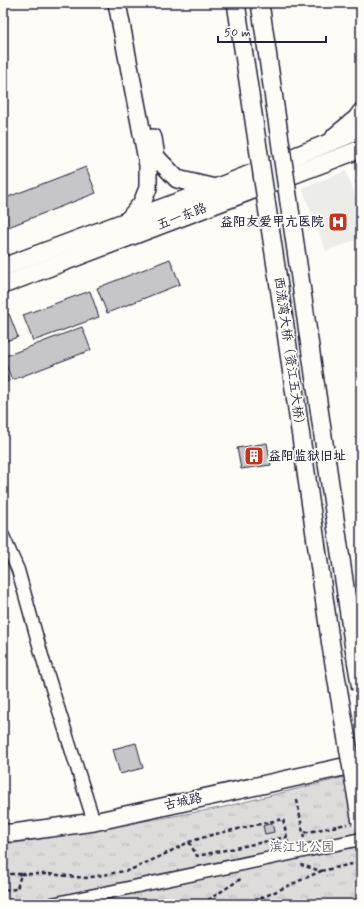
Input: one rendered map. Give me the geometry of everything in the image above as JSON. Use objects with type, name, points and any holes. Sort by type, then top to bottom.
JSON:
[{"type":"main road","points":[[117,3],[148,166],[148,188],[142,203],[127,220]]},
{"type":"main road","points":[[126,3],[156,157],[177,179],[214,188]]},
{"type":"main road","name":"西流湾大桥（资江五大桥）","points":[[236,3],[286,333],[357,823]]},
{"type":"main road","name":"西流湾大桥（资江五大桥）","points":[[260,3],[361,689]]},
{"type":"main road","points":[[328,143],[357,118],[361,112]]},
{"type":"main road","points":[[3,267],[214,188],[361,130]]},
{"type":"main road","name":"五一东路","points":[[3,285],[361,149]]},
{"type":"main road","name":"古城路","points":[[3,833],[13,833],[94,822],[361,763]]},
{"type":"street","points":[[3,536],[18,570],[44,664],[94,822]]},
{"type":"street","points":[[52,904],[361,839]]},
{"type":"path","points":[[297,800],[307,850]]},
{"type":"path","points":[[3,874],[49,874],[86,878],[130,870],[189,842],[210,835],[283,819],[290,854]]},
{"type":"path","points":[[303,833],[357,823]]},
{"type":"path","points":[[189,842],[197,856],[287,838]]},
{"type":"path","points":[[275,857],[321,871]]},
{"type":"path","points":[[248,904],[321,871],[361,862]]},
{"type":"path","points":[[3,890],[17,889],[21,874]]},
{"type":"path","points":[[202,904],[248,874]]},
{"type":"shaded area","name":"益阳友爱甲亢医院","points":[[346,171],[359,206],[361,205],[361,238],[326,251],[302,188]]},
{"type":"green space","name":"滨江北公园","points":[[361,773],[361,904],[3,904],[3,843],[16,843],[220,808]]},
{"type":"building","points":[[86,167],[96,193],[3,229],[3,199]]},
{"type":"building","points":[[361,179],[361,193],[356,181]]},
{"type":"building","points":[[170,259],[180,284],[107,313],[97,288]]},
{"type":"building","points":[[90,291],[99,317],[33,341],[23,315]]},
{"type":"building","points":[[9,314],[18,337],[3,342],[3,316]]},
{"type":"building","points":[[82,327],[91,350],[12,380],[3,357]]},
{"type":"building","points":[[3,366],[9,381],[3,384]]},
{"type":"building","name":"益阳监狱旧址","points":[[267,443],[271,465],[241,469],[237,448]]},
{"type":"building","points":[[136,743],[143,768],[120,774],[113,749]]},
{"type":"building","points":[[272,823],[274,832],[265,834],[263,826]]},
{"type":"place","name":"益阳友爱甲亢医院","points":[[338,222]]},
{"type":"place","name":"益阳监狱旧址","points":[[254,456]]}]
